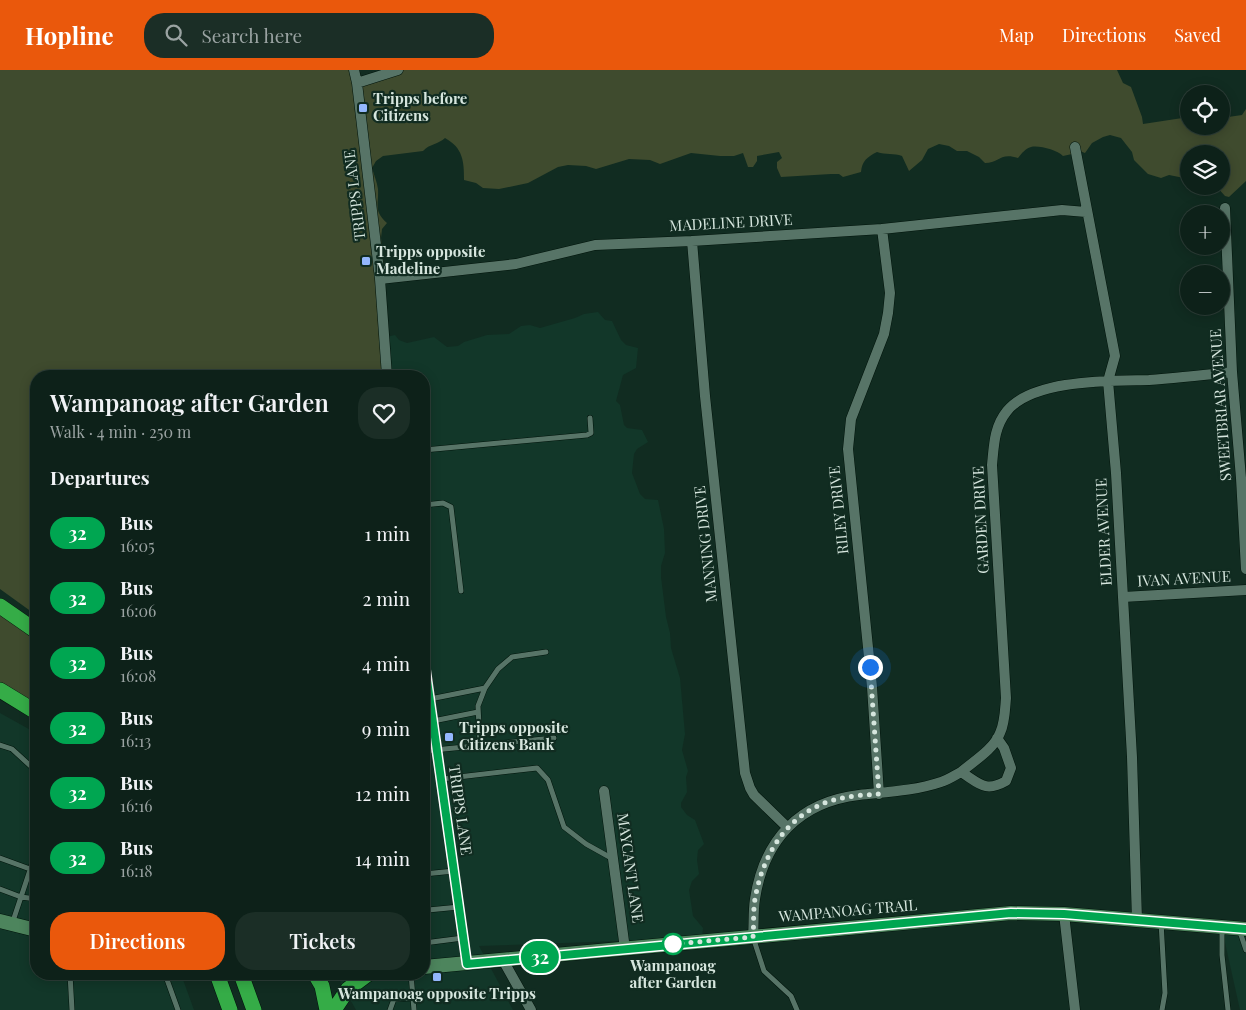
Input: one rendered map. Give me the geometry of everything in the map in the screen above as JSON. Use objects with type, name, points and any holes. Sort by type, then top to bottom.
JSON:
[{"type":"highway","points":[[0,606],[30,627]]},
{"type":"highway","points":[[0,690],[30,708]]},
{"type":"highway","points":[[219,980],[230,1010]]},
{"type":"highway","points":[[243,980],[254,1010]]},
{"type":"highway","points":[[318,980],[322,986],[327,1010]]},
{"type":"highway","points":[[334,1010],[348,989],[360,980]]},
{"type":"main road","name":"WAMPANOAG TRAIL","points":[[430,967],[989,914],[1064,914],[1242,928]]},
{"type":"main road","points":[[6,923],[30,929]]},
{"type":"street","name":"TRIPPS LANE","points":[[354,70],[380,278],[387,370]]},
{"type":"street","points":[[357,82],[398,70]]},
{"type":"street","name":"ELDER AVENUE","points":[[1075,146],[1086,212],[1103,288],[1115,356],[1108,381],[1116,473],[1132,756],[1137,920]]},
{"type":"street","name":"MADELINE DRIVE","points":[[380,278],[516,264],[595,245],[882,229],[1062,210],[1086,212]]},
{"type":"street","name":"RILEY DRIVE","points":[[879,794],[872,687],[848,449],[851,419],[884,334],[888,313],[890,293],[882,229]]},
{"type":"street","name":"MANNING DRIVE","points":[[692,241],[705,396],[746,773],[754,795],[787,827]]},
{"type":"street","name":"SWEETBRIAR AVENUE","points":[[1227,255],[1232,372],[1246,569]]},
{"type":"street","name":"GARDEN DRIVE","points":[[753,937],[755,899],[762,868],[774,845],[787,827],[808,811],[831,801],[857,795],[894,793],[942,782],[961,772],[989,749],[1000,734],[1006,698],[992,464],[996,429],[1008,409],[1024,397],[1048,388],[1108,381],[1149,380],[1232,372]]},
{"type":"street","name":"IVAN AVENUE","points":[[1123,597],[1246,590]]},
{"type":"street","name":"TRIPPS LANE","points":[[430,706],[467,964]]},
{"type":"street","points":[[961,772],[984,787],[996,787],[1006,781],[1011,768],[1004,748],[997,738]]},
{"type":"street","name":"MAYCANT LANE","points":[[604,791],[626,949]]},
{"type":"street","points":[[1064,914],[1075,1010]]},
{"type":"street","points":[[503,960],[531,1010]]},
{"type":"lane","points":[[430,449],[586,435],[591,433],[590,418]]},
{"type":"lane","points":[[430,504],[443,503],[451,507],[461,591]]},
{"type":"lane","points":[[480,745],[478,706],[485,688],[498,669],[512,657],[546,652]]},
{"type":"lane","points":[[430,699],[485,688]]},
{"type":"lane","points":[[432,721],[478,712]]},
{"type":"lane","points":[[430,750],[554,738]]},
{"type":"lane","points":[[0,745],[12,749],[30,766]]},
{"type":"lane","points":[[440,779],[537,768],[548,780],[564,827],[586,844],[613,859]]},
{"type":"lane","points":[[0,858],[30,870],[21,897],[6,923]]},
{"type":"lane","points":[[430,873],[454,871]]},
{"type":"lane","points":[[0,889],[30,898]]},
{"type":"lane","points":[[430,910],[458,907]]},
{"type":"lane","points":[[1161,922],[1165,993],[1162,1010]]},
{"type":"lane","points":[[1222,927],[1222,955],[1228,1010]]},
{"type":"lane","points":[[1242,928],[1246,950]]},
{"type":"lane","points":[[753,937],[764,971],[791,996],[797,1010]]},
{"type":"lane","points":[[430,942],[463,938]]},
{"type":"lane","points":[[70,980],[72,1010]]},
{"type":"lane","points":[[167,980],[178,1010]]},
{"type":"lane","points":[[412,980],[414,1010]]},
{"type":"lane","points":[[390,1010],[394,998],[413,998]]},
{"type":"shaded area","points":[[0,70],[350,70],[353,80],[402,70],[1117,70],[1123,83],[1131,87],[1143,124],[1180,118],[1180,135],[1230,135],[1230,117],[1242,115],[1246,109],[1246,181],[1229,197],[1224,195],[1230,195],[1230,145],[1180,145],[1180,177],[1169,175],[1161,178],[1148,174],[1134,160],[1132,152],[1121,138],[1110,135],[1092,143],[1085,153],[1077,150],[1072,154],[1063,156],[1043,147],[1031,147],[1018,158],[1007,156],[990,163],[985,163],[979,157],[967,151],[957,151],[949,146],[939,144],[928,149],[922,160],[909,171],[902,156],[877,152],[866,160],[861,172],[843,177],[839,174],[831,174],[781,177],[777,168],[777,162],[782,158],[779,152],[757,156],[757,161],[753,167],[748,167],[743,153],[734,156],[720,156],[691,153],[660,164],[650,160],[629,159],[596,169],[586,166],[568,165],[558,167],[528,183],[499,189],[483,188],[476,183],[464,180],[464,167],[459,151],[456,146],[445,138],[423,151],[383,156],[376,161],[372,168],[378,189],[378,211],[387,223],[382,229],[381,238],[385,276],[386,370],[30,370],[30,611],[0,589]]},
{"type":"shaded area","points":[[598,312],[605,320],[612,321],[621,340],[626,345],[638,348],[636,368],[623,375],[616,401],[620,405],[624,425],[627,428],[642,430],[648,442],[637,449],[634,454],[632,473],[640,494],[645,499],[658,500],[664,529],[665,553],[661,566],[661,577],[671,648],[680,678],[685,734],[682,750],[688,771],[686,777],[687,792],[681,807],[687,815],[695,820],[704,844],[698,850],[699,874],[692,881],[689,890],[693,916],[703,928],[702,938],[479,946],[513,1010],[356,1010],[339,980],[430,980],[430,370],[385,370],[382,338],[395,335],[399,340],[407,343],[434,337],[447,347],[458,346],[464,342],[487,335],[509,334],[521,326],[530,325],[540,328],[584,314]]},
{"type":"shaded area","points":[[0,614],[30,637],[30,700],[0,683]]},
{"type":"shaded area","points":[[0,713],[30,730],[30,980],[183,980],[194,1010],[0,1010]]},
{"type":"shaded area","points":[[1246,926],[1246,1010],[1240,1010],[1222,929]]},
{"type":"bus line","name":"32","points":[[430,702],[467,964],[1011,913],[1064,914],[1246,929]]},
{"type":"place","name":"Tripps before Citizens","points":[[363,108]]},
{"type":"place","name":"Tripps opposite Madeline","points":[[366,261]]},
{"type":"place","name":"Tripps opposite Citizens Bank","points":[[449,737]]},
{"type":"place","name":"Wampanoag after Garden","points":[[673,944]]},
{"type":"place","name":"Wampanoag opposite Tripps","points":[[437,977]]},
{"type":"route","points":[[673,944],[753,937],[755,899],[762,868],[774,845],[787,827],[808,811],[831,801],[857,795],[879,794],[870,667]]}]
